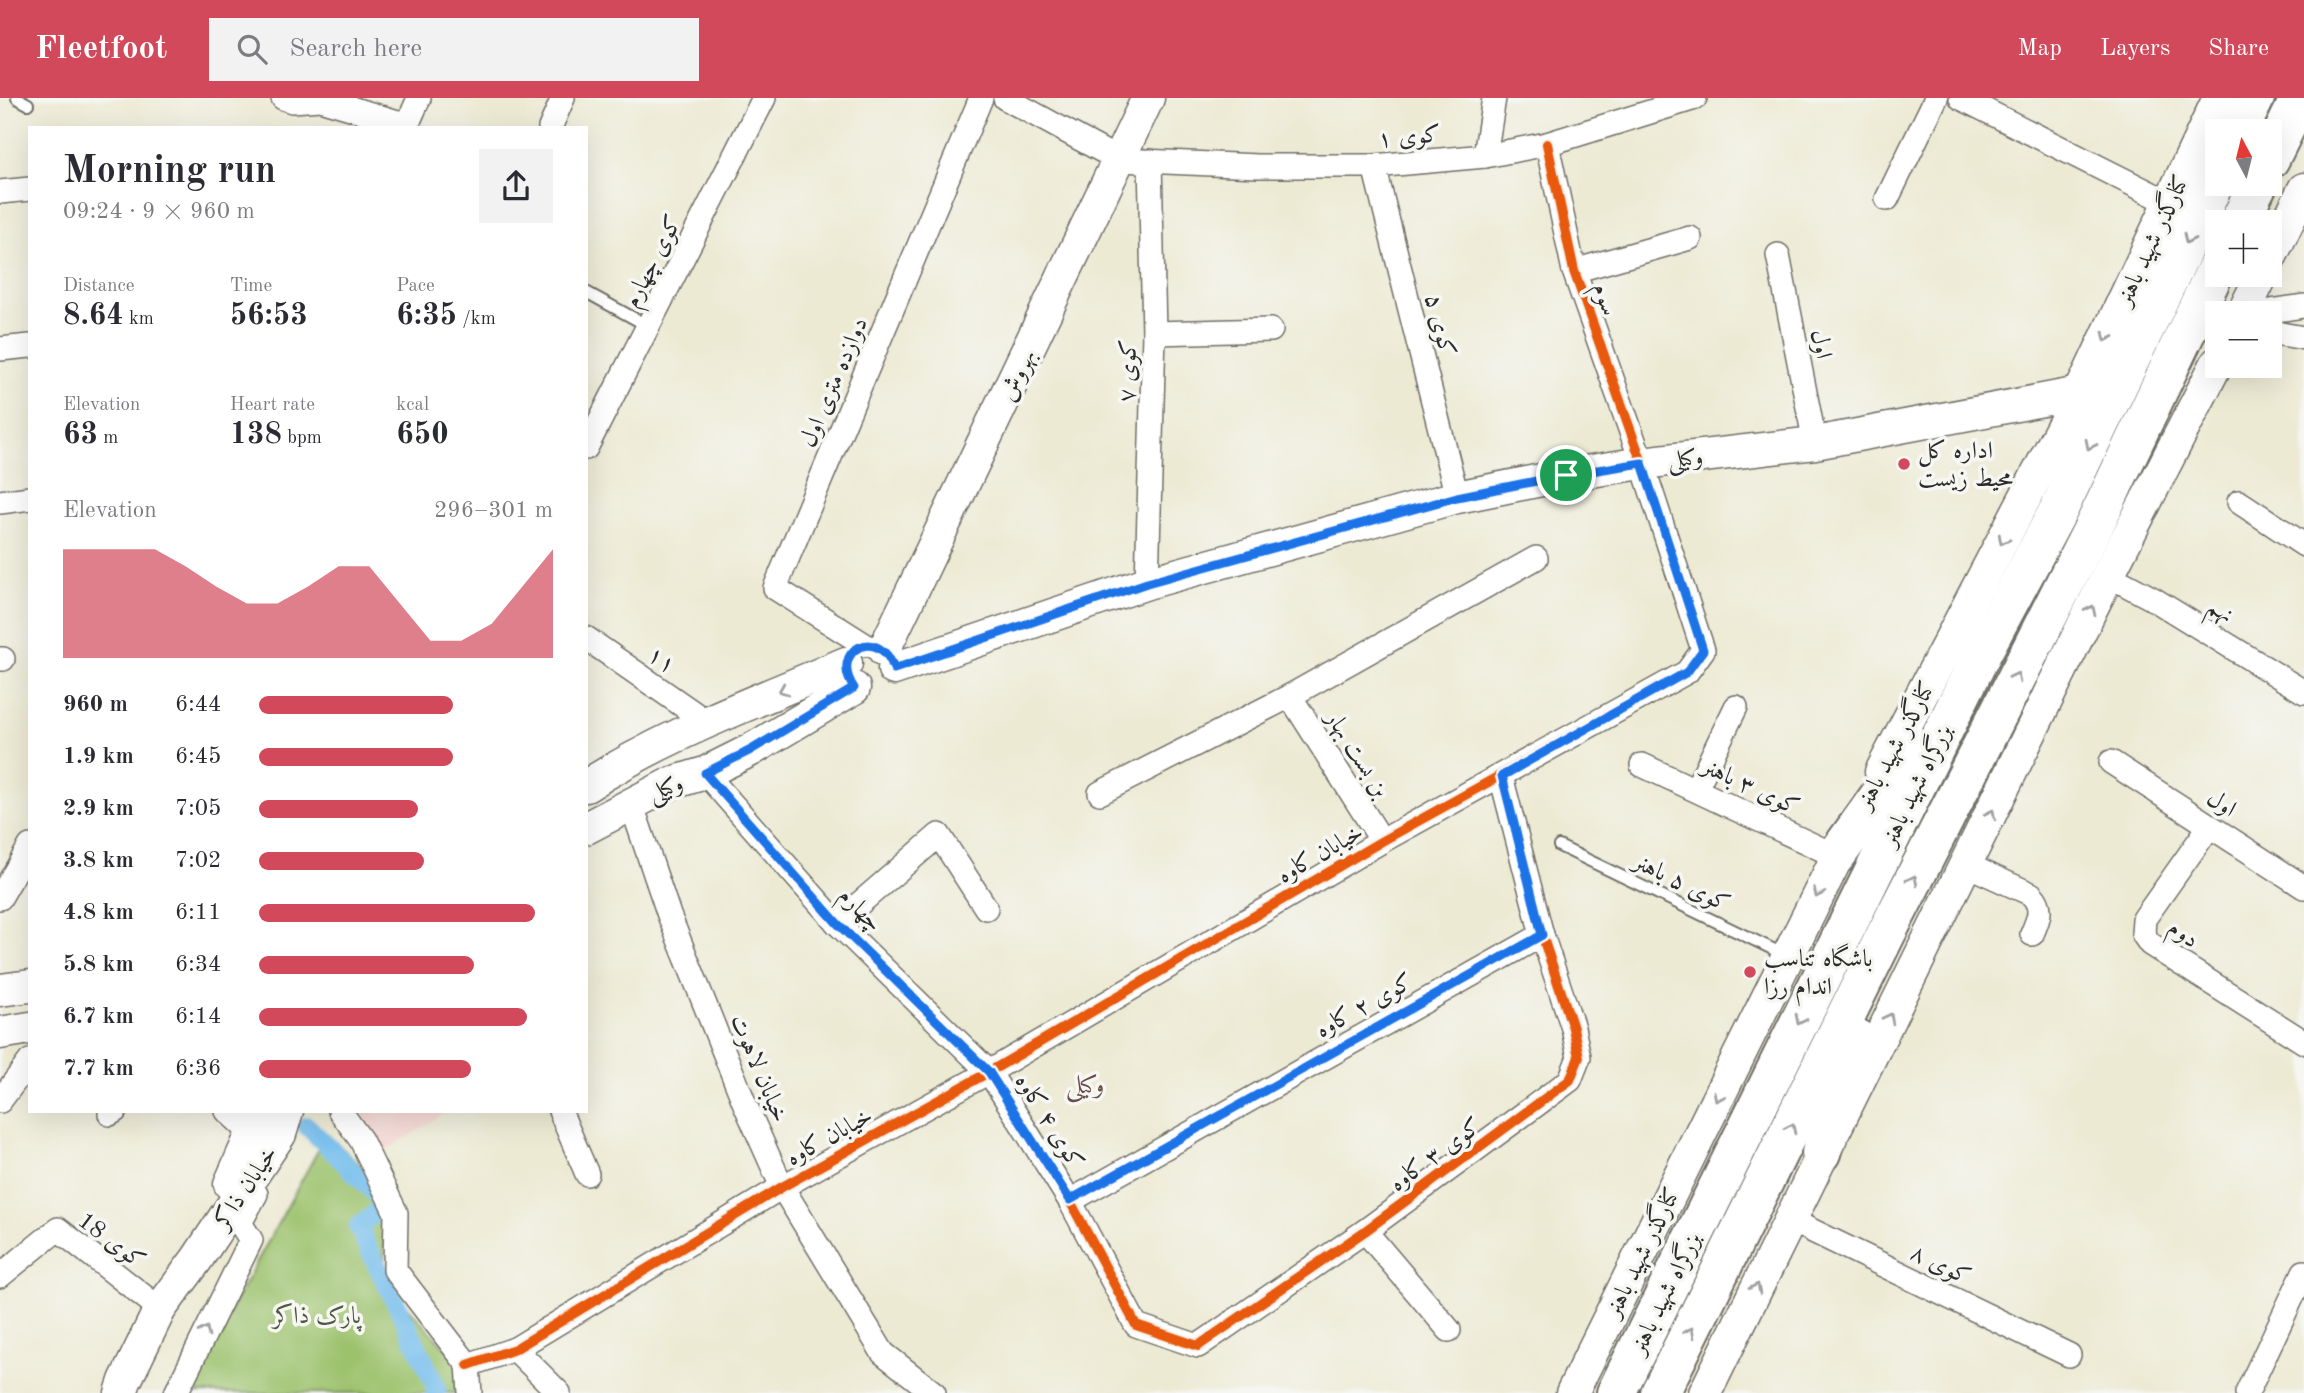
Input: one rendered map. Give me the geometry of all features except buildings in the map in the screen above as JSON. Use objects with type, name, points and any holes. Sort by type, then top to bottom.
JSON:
[{"type":"highway","points":[[2245,119],[2255,98]]},
{"type":"highway","points":[[2282,135],[2300,98]]},
{"type":"highway","name":"بزرگراه شهید باهنر","points":[[1616,1393],[1980,657],[2059,509],[2208,196]]},
{"type":"highway","name":"بزرگراه شهید باهنر","points":[[1660,1393],[1886,934],[2095,523],[2207,287]]},
{"type":"highway","points":[[1836,856],[1980,657]]},
{"type":"highway","points":[[1821,1153],[1886,934]]},
{"type":"street","points":[[288,99],[320,99],[407,126],[419,98]]},
{"type":"street","points":[[551,126],[563,98]]},
{"type":"street","name":"کوی چهارم","points":[[588,444],[764,98]]},
{"type":"street","name":"دوازده متری اول","points":[[869,663],[775,588],[981,98]]},
{"type":"street","points":[[1005,98],[1135,160]]},
{"type":"street","name":"بهروش","points":[[869,663],[1135,160],[1149,98]]},
{"type":"street","points":[[1485,156],[1493,98]]},
{"type":"street","name":"کوی ۱","points":[[1135,160],[1258,166],[1374,166],[1485,156],[1547,144],[1695,98]]},
{"type":"street","points":[[1887,199],[1936,98]]},
{"type":"street","points":[[1961,98],[2170,203]]},
{"type":"street","name":"کنارگذر شهید باهنر","points":[[1572,1393],[1836,856],[2080,393],[2219,98]]},
{"type":"street","name":"سوم","points":[[1547,144],[1574,271],[1642,463]]},
{"type":"street","name":"کوی ۷","points":[[1135,160],[1154,333],[1147,583]]},
{"type":"street","name":"کوی ۵","points":[[1374,166],[1457,497]]},
{"type":"street","points":[[0,192],[28,189]]},
{"type":"street","points":[[2282,234],[2304,189]]},
{"type":"street","points":[[1574,271],[1690,238]]},
{"type":"street","name":"اول","points":[[1777,255],[1815,443]]},
{"type":"street","points":[[2282,309],[2304,306]]},
{"type":"street","points":[[1154,333],[1271,330]]},
{"type":"street","points":[[2282,334],[2304,338]]},
{"type":"street","points":[[0,349],[28,346]]},
{"type":"street","points":[[1705,1393],[2108,575],[2209,378]]},
{"type":"street","name":"وکیلی","points":[[588,785],[615,767],[708,723],[869,663],[1457,497],[1642,463],[1815,443],[2080,393]]},
{"type":"street","name":"خیابان کاوه","points":[[468,1365],[515,1349],[782,1187],[989,1072],[1382,841],[1687,672],[1703,650],[1642,463]]},
{"type":"street","points":[[0,502],[28,498]]},
{"type":"street","points":[[2239,502],[2304,545]]},
{"type":"street","points":[[1100,793],[1290,696],[1536,558]]},
{"type":"street","name":"نهم","points":[[2108,575],[2155,600],[2304,692]]},
{"type":"street","name":"۱۱","points":[[588,639],[708,723]]},
{"type":"street","name":"وکیلی","points":[[588,827],[672,783],[705,773],[751,750],[869,663]]},
{"type":"street","name":"بن بست بهار","points":[[1290,696],[1382,841]]},
{"type":"street","points":[[1696,789],[1736,707]]},
{"type":"street","name":"اول","points":[[2111,762],[2304,887]]},
{"type":"street","name":"کوی ۳ باهنر","points":[[1642,765],[1836,856]]},
{"type":"street","name":"چهارم","points":[[705,773],[837,923],[989,1072]]},
{"type":"street","points":[[1502,776],[1542,935]]},
{"type":"street","name":"خیابان لاهوت","points":[[631,803],[669,915],[744,1102],[782,1187],[883,1353],[934,1393]]},
{"type":"street","name":"دوم","points":[[2209,827],[2144,919],[2143,934],[2150,944],[2304,1042]]},
{"type":"street","points":[[837,923],[939,835],[986,908]]},
{"type":"street","points":[[0,898],[28,849]]},
{"type":"street","points":[[1966,865],[2031,894],[2038,901],[2041,914],[2032,934]]},
{"type":"street","name":"کوی ۲ کاوه","points":[[1070,1200],[1542,935]]},
{"type":"street","name":"کوی ۳ کاوه","points":[[1198,1346],[1365,1231],[1570,1080],[1578,1057],[1573,1028],[1542,935]]},
{"type":"street","points":[[0,990],[28,986]]},
{"type":"street","points":[[0,1033],[28,1028]]},
{"type":"street","points":[[0,1101],[28,1063]]},
{"type":"street","name":"کوی ۴ کاوه","points":[[989,1072],[1070,1200],[1136,1325],[1198,1346]]},
{"type":"street","points":[[232,1113],[257,1122]]},
{"type":"street","name":"خیابان ذاکر","points":[[121,1393],[160,1309],[197,1259],[280,1134],[286,1113]]},
{"type":"street","points":[[176,1393],[251,1240],[240,1223],[301,1113]]},
{"type":"street","points":[[341,1113],[361,1140],[397,1213],[394,1270],[468,1365],[470,1393]]},
{"type":"street","points":[[561,1113],[587,1174]]},
{"type":"street","name":"خیابان ذاکر","points":[[197,1259],[257,1122]]},
{"type":"street","name":"کوی ۸","points":[[1790,1220],[2069,1355]]},
{"type":"street","name":"کوی 18","points":[[0,1276],[58,1229],[160,1309]]},
{"type":"street","points":[[1365,1231],[1449,1330]]},
{"type":"street","points":[[2247,1393],[2301,1285]]},
{"type":"street","points":[[515,1349],[559,1393]]},
{"type":"lane","points":[[17,98],[28,104]]},
{"type":"lane","points":[[588,293],[648,326]]},
{"type":"lane","name":"کوی ۵ باهنر","points":[[1559,846],[1787,956]]},
{"type":"shaded area","points":[[362,1113],[445,1113],[383,1152]]},
{"type":"green space","name":"پارک ذاکر","points":[[327,1134],[362,1167],[385,1211],[384,1266],[391,1289],[459,1363],[465,1393],[185,1393]]},
{"type":"waterway","points":[[307,1126],[386,1204],[358,1227],[428,1368],[437,1389],[435,1393]]},
{"type":"cycle path","points":[[468,1365],[515,1349],[782,1187],[989,1072],[1382,841],[1687,672],[1703,650],[1642,463],[1574,271],[1547,144]]},
{"type":"cycle path","points":[[705,773],[837,923],[989,1072],[1070,1201],[1136,1325],[1198,1346],[1365,1231],[1570,1080],[1579,1057],[1573,1028],[1542,935]]},
{"type":"place","name":"اداره کل محیط زیست","points":[[1904,464]]},
{"type":"place","name":"باشگاه تناسب اندام رزا","points":[[1750,972]]},
{"type":"district","name":"وکیلی","points":[[1085,1084]]},
{"type":"route","points":[[1642,463],[1703,650],[1687,672],[1502,776],[1542,935],[1070,1200],[989,1072],[837,923],[705,773],[751,750],[854,688],[846,677],[846,663],[853,651],[865,645],[879,646],[890,655],[894,669],[1147,583],[1457,497],[1566,475],[1642,463]]}]
